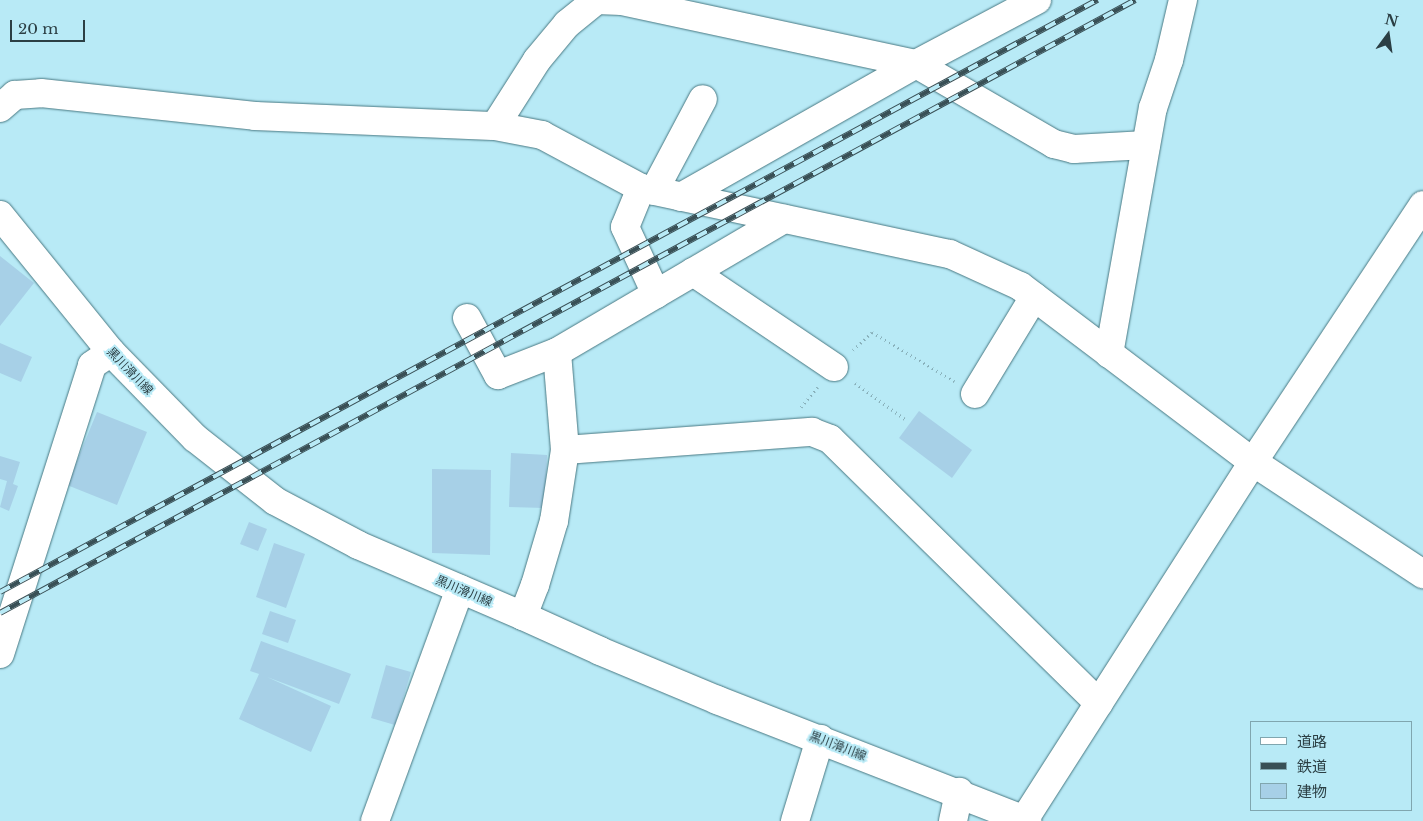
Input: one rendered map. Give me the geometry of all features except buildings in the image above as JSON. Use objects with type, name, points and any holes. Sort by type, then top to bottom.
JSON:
[{"type":"street","points":[[495,126],[537,60],[567,24],[597,0],[622,1],[916,64],[1054,144],[1074,149],[1146,145]]},
{"type":"street","points":[[681,197],[916,64],[1037,0]]},
{"type":"street","points":[[1110,354],[1153,108],[1169,60],[1183,0]]},
{"type":"street","points":[[0,108],[15,95],[41,93],[255,116],[495,126],[542,136],[648,190],[950,254],[1020,286],[1253,462],[1423,574]]},
{"type":"street","points":[[656,294],[625,227],[703,99]]},
{"type":"street","points":[[1026,820],[1253,462],[1423,204]]},
{"type":"street","name":"黒川滑川線","points":[[0,215],[111,352],[195,438],[275,501],[358,545],[600,651],[1026,820]]},
{"type":"street","points":[[467,318],[498,375],[557,352],[784,219]]},
{"type":"street","points":[[693,272],[834,367]]},
{"type":"street","points":[[975,394],[1034,297]]},
{"type":"street","points":[[0,654],[6,611],[92,365],[111,352]]},
{"type":"street","points":[[523,616],[535,585],[554,521],[565,450],[560,410],[557,352]]},
{"type":"street","points":[[565,450],[812,432],[830,438],[1099,703]]},
{"type":"street","points":[[375,821],[460,589]]},
{"type":"street","points":[[795,821],[820,739]]},
{"type":"street","points":[[953,821],[959,792]]},
{"type":"path","points":[[798,434],[798,410],[834,367],[872,332],[975,394]]},
{"type":"path","points":[[834,367],[905,419]]},
{"type":"railway","points":[[0,592],[1097,0]]},
{"type":"railway","points":[[0,613],[1135,0]]}]
